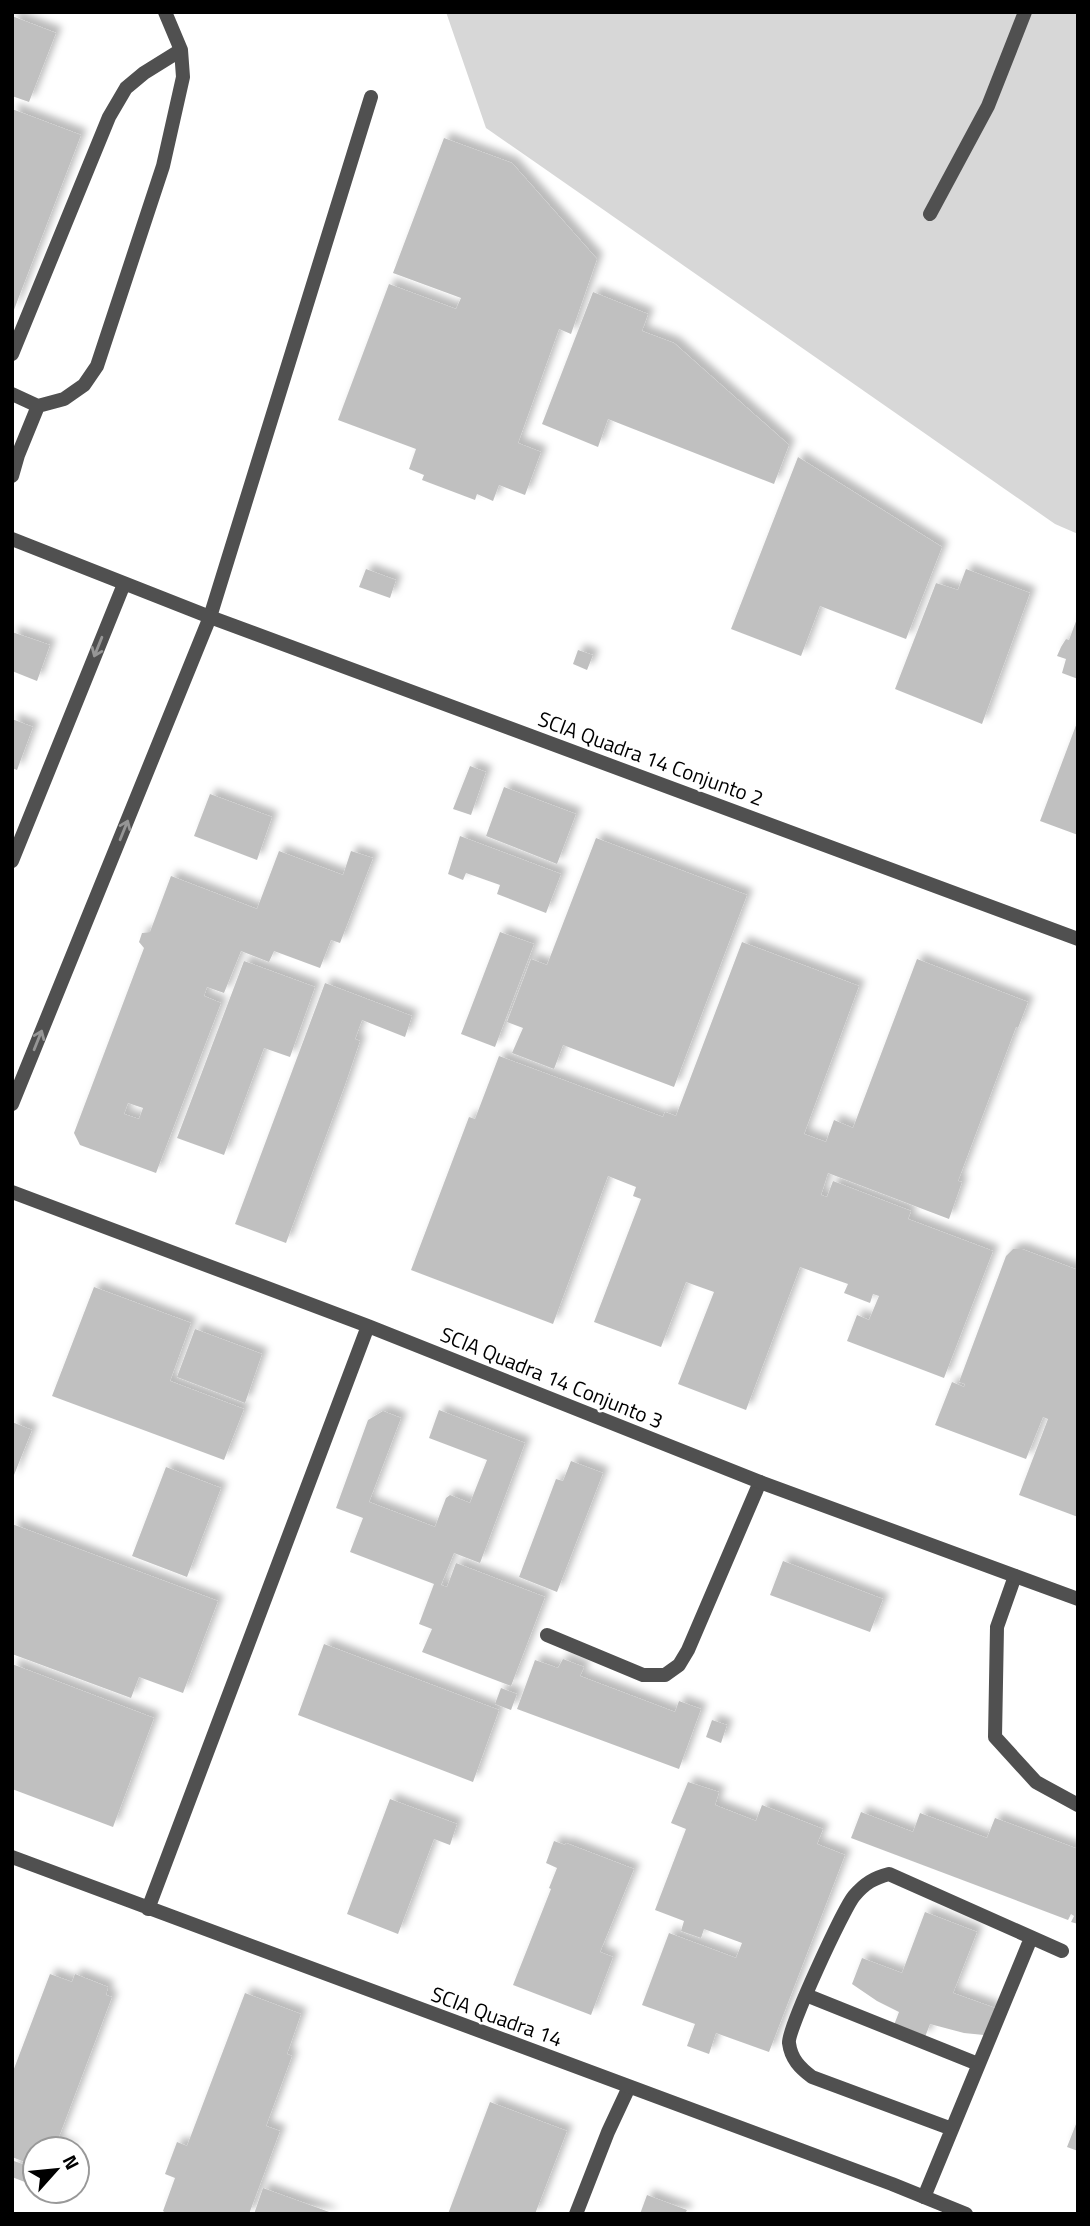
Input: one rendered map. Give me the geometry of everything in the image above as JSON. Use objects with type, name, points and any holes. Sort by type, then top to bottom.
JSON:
[{"type":"street","points":[[12,394],[38,406],[64,400],[84,385],[97,366],[163,166],[183,77],[181,50],[165,12]]},
{"type":"street","points":[[930,214],[988,106],[1025,12]]},
{"type":"street","points":[[12,354],[108,117],[126,88],[144,73],[181,50]]},
{"type":"street","points":[[12,1104],[210,617],[371,97]]},
{"type":"street","points":[[12,476],[38,406]]},
{"type":"street","name":"SCIA Quadra 14 Conjunto 2","points":[[12,539],[210,617],[1078,939]]},
{"type":"street","points":[[12,861],[124,584]]},
{"type":"street","name":"SCIA Quadra 14 Conjunto 3","points":[[12,1192],[368,1326],[760,1482],[1078,1599]]},
{"type":"street","points":[[148,1909],[368,1326]]},
{"type":"street","points":[[547,1635],[643,1675],[664,1675],[679,1665],[688,1650],[760,1482]]},
{"type":"street","points":[[1015,1576],[997,1627],[995,1737],[1036,1782],[1078,1805]]},
{"type":"street","name":"SCIA Quadra 14","points":[[12,1857],[966,2214]]},
{"type":"street","points":[[952,2129],[832,2086],[798,2066],[788,2040],[852,1898],[872,1878],[890,1874],[1062,1951]]},
{"type":"street","points":[[924,2197],[1031,1938]]},
{"type":"street","points":[[806,1995],[978,2064]]},
{"type":"street","points":[[576,2214],[629,2087]]},
{"type":"shaded area","points":[[446,12],[1078,12],[1078,534],[1055,524],[486,128]]},
{"type":"building","points":[[12,16],[56,33],[29,102],[12,96]]},
{"type":"building","points":[[12,109],[81,135],[12,315]]},
{"type":"building","points":[[444,138],[512,163],[597,259],[571,334],[559,329],[518,443],[541,452],[525,495],[499,485],[493,501],[477,494],[475,500],[422,480],[424,475],[409,469],[416,449],[338,420],[389,284],[456,309],[461,298],[393,273]]},
{"type":"building","points":[[593,292],[648,314],[642,331],[674,343],[789,445],[774,484],[608,419],[598,447],[542,424]]},
{"type":"building","points":[[798,457],[942,547],[906,639],[820,606],[801,656],[731,629]]},
{"type":"building","points":[[366,569],[396,580],[390,598],[359,587]]},
{"type":"building","points":[[966,569],[1030,593],[982,724],[895,689],[936,583],[958,590]]},
{"type":"building","points":[[1078,616],[1078,679],[1062,673],[1066,659],[1057,656],[1066,639],[1069,640]]},
{"type":"building","points":[[12,632],[50,645],[37,681],[12,671]]},
{"type":"building","points":[[578,650],[593,655],[587,670],[573,664]]},
{"type":"building","points":[[12,719],[33,727],[17,770],[12,768]]},
{"type":"building","points":[[1078,720],[1078,835],[1040,821]]},
{"type":"building","points":[[470,766],[486,772],[471,815],[453,809]]},
{"type":"building","points":[[504,787],[576,814],[557,864],[486,836]]},
{"type":"building","points":[[210,794],[272,817],[257,860],[194,836]]},
{"type":"building","points":[[460,836],[561,874],[546,913],[497,894],[500,885],[466,873],[463,880],[448,874]]},
{"type":"building","points":[[596,838],[747,895],[674,1087],[563,1045],[554,1069],[512,1053],[523,1028],[507,1022],[531,959],[547,965]]},
{"type":"building","points":[[279,851],[343,875],[351,851],[373,858],[340,943],[331,940],[320,968],[274,951],[269,962],[241,951],[224,993],[207,987],[204,996],[221,1003],[156,1173],[80,1145],[74,1133],[144,948],[139,942],[142,933],[150,932],[171,876],[257,909]],"holes":[[[128,1103],[143,1108],[139,1119],[124,1114]]]},
{"type":"building","points":[[500,932],[534,944],[495,1047],[461,1034]]},
{"type":"building","points":[[742,942],[859,986],[804,1134],[826,1142],[834,1120],[853,1128],[917,959],[1028,1002],[958,1181],[962,1182],[949,1219],[828,1173],[821,1195],[827,1197],[833,1181],[911,1211],[908,1219],[993,1251],[944,1378],[847,1341],[857,1315],[869,1320],[879,1296],[873,1294],[870,1303],[844,1293],[848,1284],[800,1267],[746,1410],[678,1384],[714,1292],[686,1282],[661,1347],[594,1322],[641,1199],[633,1196],[636,1187],[608,1176],[553,1324],[411,1270],[469,1117],[475,1119],[499,1056],[663,1117],[665,1112],[676,1116]]},
{"type":"building","points":[[244,961],[315,987],[290,1057],[264,1048],[224,1155],[177,1138]]},
{"type":"building","points":[[325,983],[412,1016],[405,1037],[362,1020],[355,1039],[360,1041],[286,1243],[235,1224]]},
{"type":"building","points":[[1013,1249],[1022,1249],[1078,1270],[1078,1517],[1019,1495],[1048,1419],[1043,1417],[1026,1459],[935,1425],[952,1382],[964,1387],[965,1384],[959,1382],[1006,1256]]},
{"type":"building","points":[[94,1287],[191,1323],[170,1381],[244,1409],[224,1460],[52,1396]]},
{"type":"building","points":[[195,1329],[262,1354],[245,1403],[177,1377]]},
{"type":"building","points":[[439,1410],[525,1443],[480,1563],[454,1553],[441,1585],[447,1587],[456,1563],[545,1597],[511,1686],[422,1652],[432,1629],[419,1624],[434,1584],[350,1552],[363,1518],[336,1508],[368,1420],[383,1411],[401,1418],[369,1502],[435,1527],[446,1498],[450,1495],[470,1503],[487,1460],[429,1438]]},
{"type":"building","points":[[12,1422],[32,1430],[12,1480]]},
{"type":"building","points":[[571,1461],[603,1473],[557,1592],[519,1577],[556,1479],[563,1481]]},
{"type":"building","points":[[166,1467],[221,1488],[187,1577],[132,1556]]},
{"type":"building","points":[[12,1524],[218,1601],[183,1693],[139,1677],[131,1698],[12,1654]]},
{"type":"building","points":[[783,1561],[883,1599],[870,1632],[770,1595]]},
{"type":"building","points":[[324,1644],[499,1710],[473,1782],[298,1715]]},
{"type":"building","points":[[563,1659],[584,1667],[580,1676],[675,1712],[679,1701],[701,1709],[679,1769],[517,1709],[535,1660],[558,1668]]},
{"type":"building","points":[[12,1664],[154,1718],[113,1827],[12,1789]]},
{"type":"building","points":[[501,1688],[517,1694],[511,1710],[495,1704]]},
{"type":"building","points":[[712,1720],[727,1725],[721,1743],[706,1737]]},
{"type":"building","points":[[688,1782],[719,1792],[715,1805],[756,1821],[762,1805],[823,1829],[817,1844],[845,1855],[769,2052],[716,2033],[709,2054],[687,2046],[695,2024],[642,2005],[669,1933],[736,1958],[742,1943],[704,1929],[701,1938],[681,1931],[684,1921],[655,1910],[686,1829],[671,1823]]},
{"type":"building","points":[[390,1799],[457,1824],[450,1845],[434,1839],[398,1934],[347,1914]]},
{"type":"building","points":[[861,1812],[913,1832],[920,1813],[987,1838],[995,1818],[1078,1849],[1078,1924],[1071,1922],[1074,1916],[1071,1914],[1068,1920],[851,1838]]},
{"type":"building","points":[[554,1841],[634,1869],[600,1952],[613,1957],[591,2015],[513,1985],[557,1868],[546,1863]]},
{"type":"building","points":[[925,1912],[977,1932],[953,1993],[995,2008],[984,2035],[930,2024],[925,2037],[894,2025],[899,2012],[852,1984],[862,1958],[902,1973]]},
{"type":"building","points":[[50,1974],[72,1982],[75,1974],[108,1987],[106,1995],[112,1997],[60,2135],[21,2135],[21,2161],[12,2157],[12,2074]]},
{"type":"building","points":[[245,1993],[301,2014],[287,2054],[292,2056],[266,2126],[280,2131],[249,2214],[167,2214],[163,2211],[175,2178],[165,2174],[177,2142],[187,2146]]},
{"type":"building","points":[[490,2102],[567,2131],[535,2214],[448,2214]]},
{"type":"building","points":[[1078,2119],[1078,2151],[1067,2147]]},
{"type":"building","points":[[14,2161],[21,2163],[21,2181],[12,2177]]},
{"type":"building","points":[[263,2188],[332,2213],[332,2214],[254,2214]]},
{"type":"building","points":[[647,2195],[687,2210],[685,2214],[640,2214]]}]
